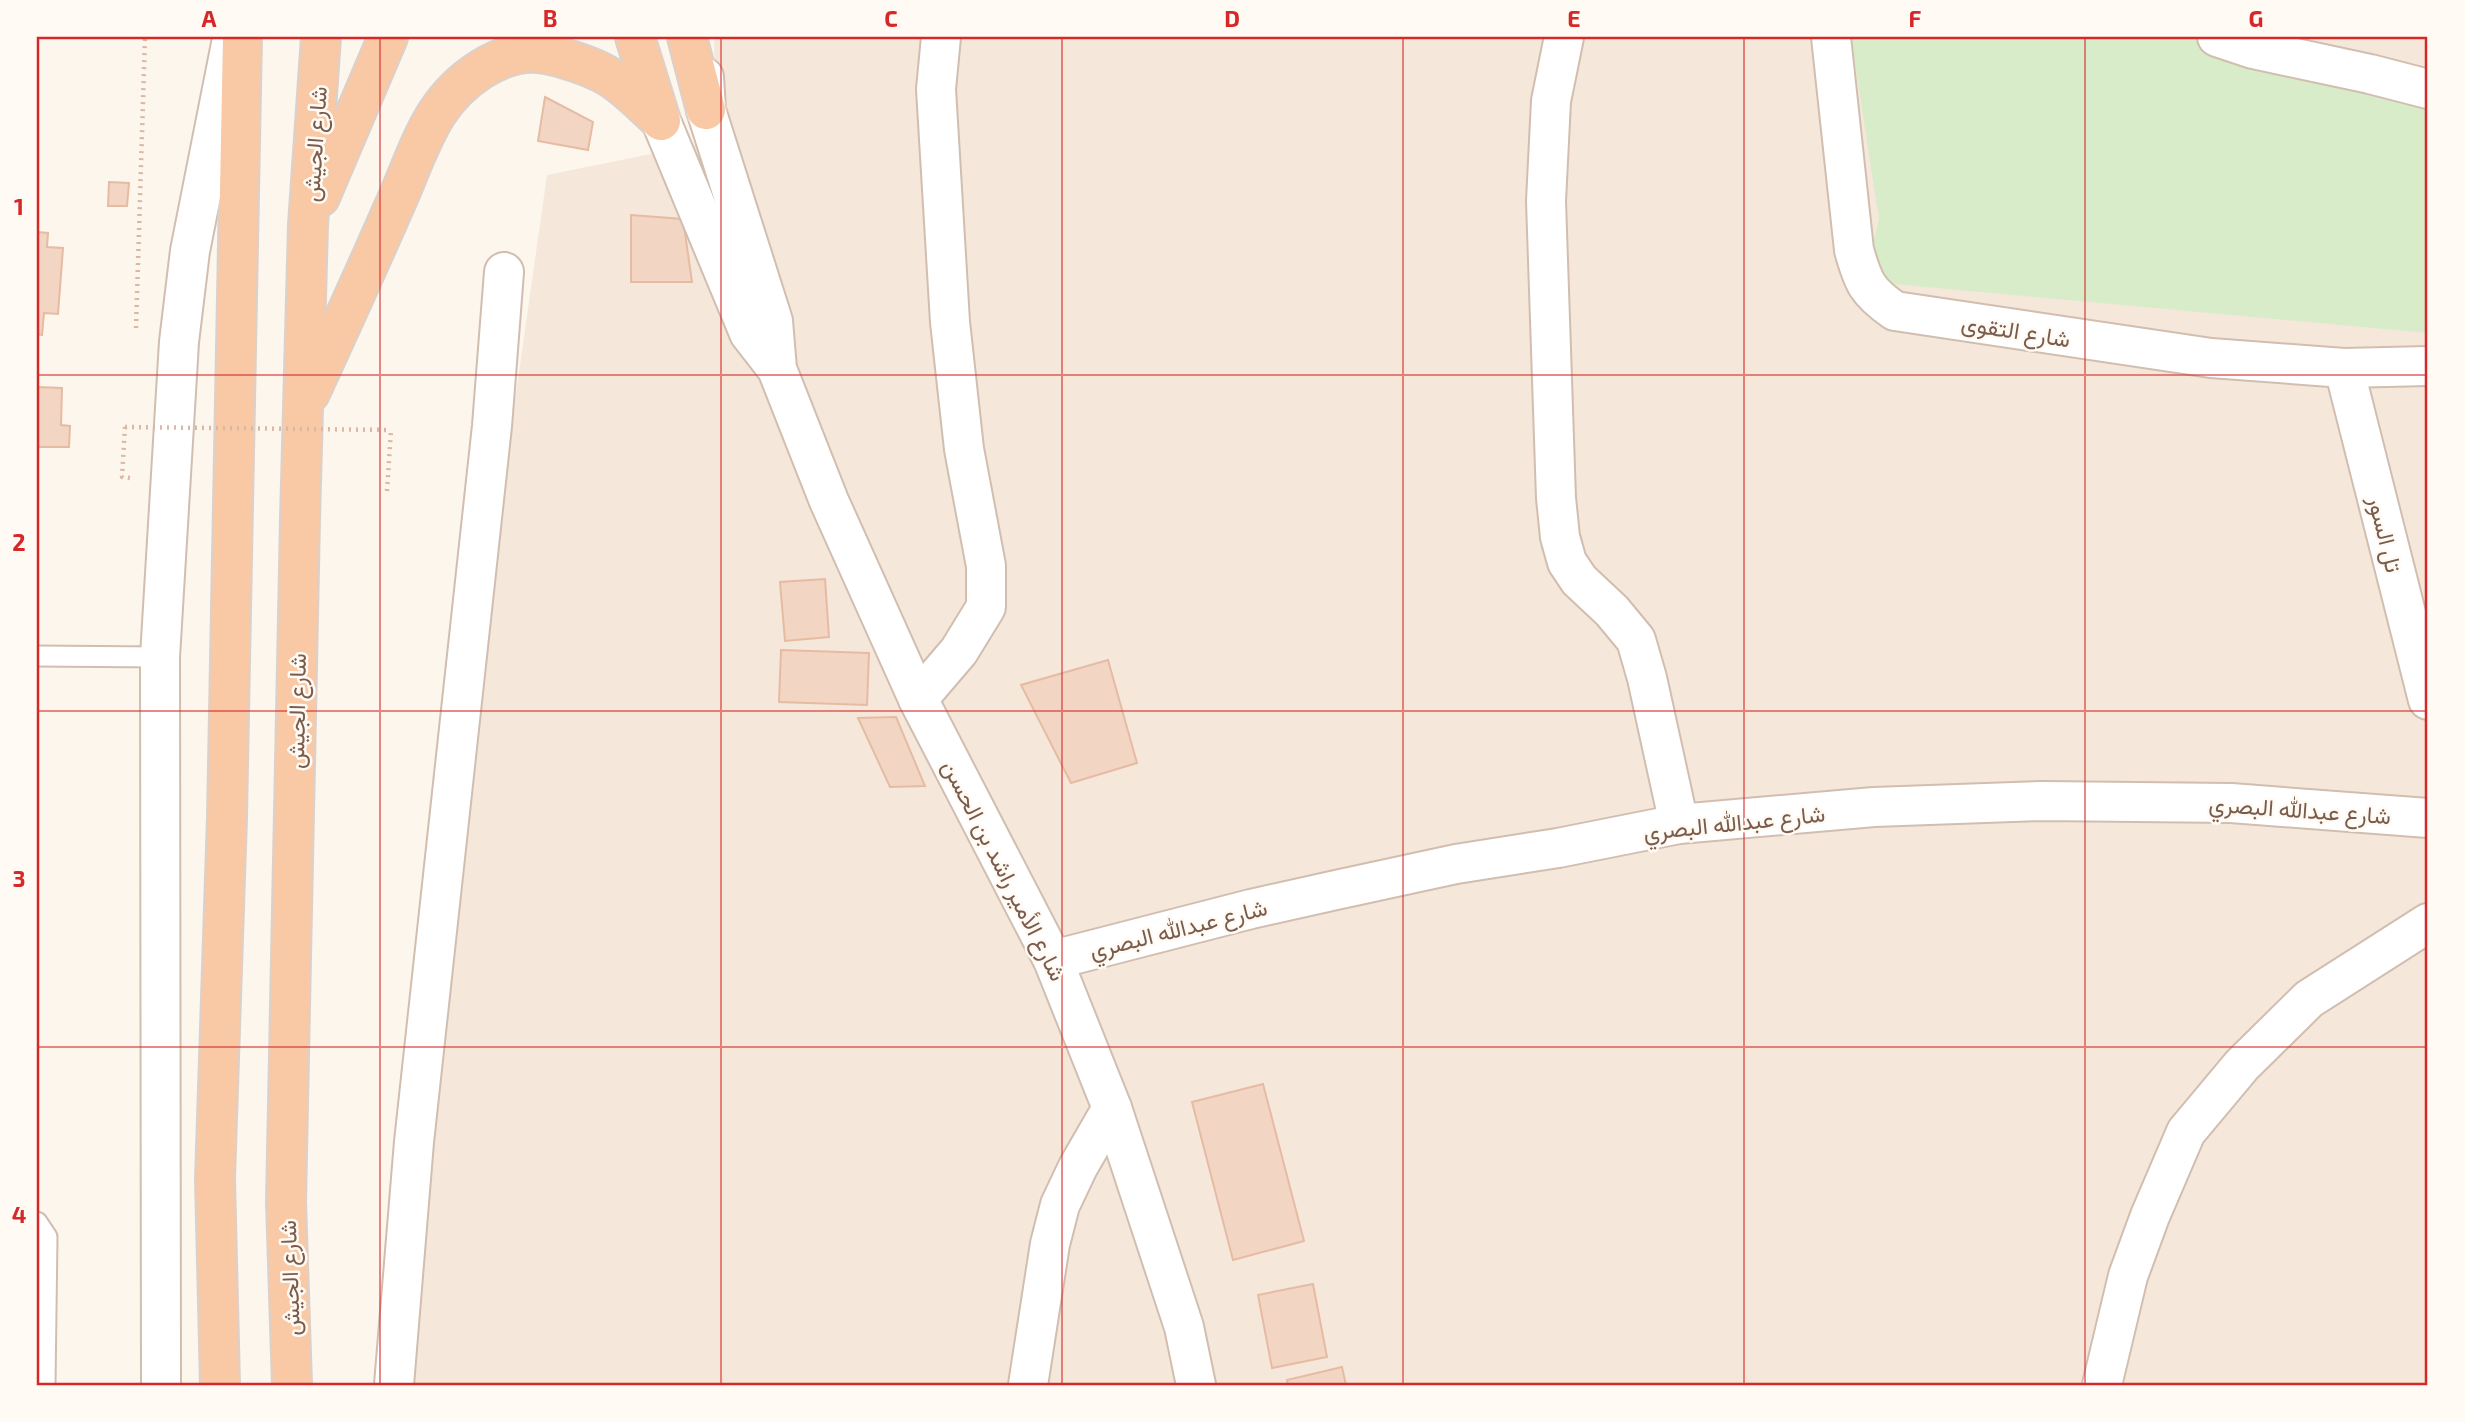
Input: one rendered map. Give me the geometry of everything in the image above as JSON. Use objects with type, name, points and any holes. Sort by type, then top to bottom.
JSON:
[{"type":"highway","points":[[220,1385],[215,1179],[228,804],[242,37]]},
{"type":"highway","name":"شارع الجيش","points":[[292,1385],[286,1202],[302,411],[308,225],[321,37]]},
{"type":"highway","points":[[308,225],[388,37]]},
{"type":"highway","points":[[635,37],[661,121]]},
{"type":"highway","points":[[687,37],[706,110]]},
{"type":"highway","points":[[302,411],[404,186],[416,150],[455,90],[492,63],[538,52],[585,65],[610,77],[661,121]]},
{"type":"street","points":[[161,1385],[160,657],[182,316],[190,251],[232,37]]},
{"type":"street","name":"شارع الأمير راشد بن الحسن","points":[[701,37],[706,110],[773,321],[777,369]]},
{"type":"street","points":[[918,699],[959,651],[986,607],[986,566],[964,449],[950,322],[936,89],[942,37]]},
{"type":"street","points":[[1564,37],[1552,101],[1546,201],[1560,537],[1567,562],[1579,580],[1612,611],[1636,640],[1679,824]]},
{"type":"street","name":"شارع التقوى","points":[[1830,37],[1854,250],[1862,280],[1879,300],[1895,311],[2211,358],[2344,368],[2428,366]]},
{"type":"street","points":[[2217,37],[2253,49],[2428,89]]},
{"type":"street","name":"شارع الأمير راشد بن الحسن","points":[[661,121],[749,333],[777,369],[829,501],[918,699],[1053,960],[1112,1108],[1184,1327],[1196,1385]]},
{"type":"street","points":[[394,1385],[414,1142],[492,426],[504,272]]},
{"type":"street","name":"تل السور","points":[[2344,368],[2428,700]]},
{"type":"street","name":"شارع عبدالله البصري","points":[[1053,960],[1336,890],[1456,864],[1679,824],[1874,807],[2042,802],[2231,803],[2428,818]]},
{"type":"street","points":[[2102,1385],[2128,1276],[2186,1132],[2242,1065],[2309,999],[2428,922]]},
{"type":"street","points":[[1028,1385],[1050,1244],[1060,1205],[1112,1108]]},
{"type":"lane","points":[[37,656],[160,657]]},
{"type":"lane","points":[[37,1222],[47,1237],[44,1385]]},
{"type":"path","points":[[136,340],[145,37]]},
{"type":"path","points":[[132,437],[133,423]]},
{"type":"path","points":[[132,464],[131,478],[121,477],[124,427],[391,430],[387,491]]},
{"type":"shaded area","points":[[714,37],[2428,37],[2428,1385],[395,1385],[392,1266],[547,175],[715,141]]},
{"type":"green space","points":[[1851,37],[2249,37],[2428,76],[2428,333],[1893,284],[1869,257],[1879,220]]},
{"type":"building","points":[[545,97],[593,122],[588,150],[538,141]]},
{"type":"building","points":[[109,182],[129,183],[127,206],[108,206]]},
{"type":"building","points":[[631,215],[683,219],[692,282],[631,282]]},
{"type":"building","points":[[37,232],[48,233],[47,247],[63,248],[58,314],[44,313],[42,335],[37,334]]},
{"type":"building","points":[[37,387],[62,388],[61,425],[70,426],[69,447],[37,447]]},
{"type":"building","points":[[825,579],[829,637],[785,641],[780,582]]},
{"type":"building","points":[[781,650],[869,653],[867,705],[779,702]]},
{"type":"building","points":[[1108,660],[1137,763],[1071,783],[1021,685]]},
{"type":"building","points":[[896,717],[925,786],[890,787],[858,718]]},
{"type":"building","points":[[1263,1084],[1304,1241],[1233,1260],[1192,1102]]},
{"type":"building","points":[[1313,1284],[1327,1357],[1272,1368],[1258,1295]]},
{"type":"building","points":[[1342,1367],[1346,1385],[1288,1385],[1287,1380]]}]
